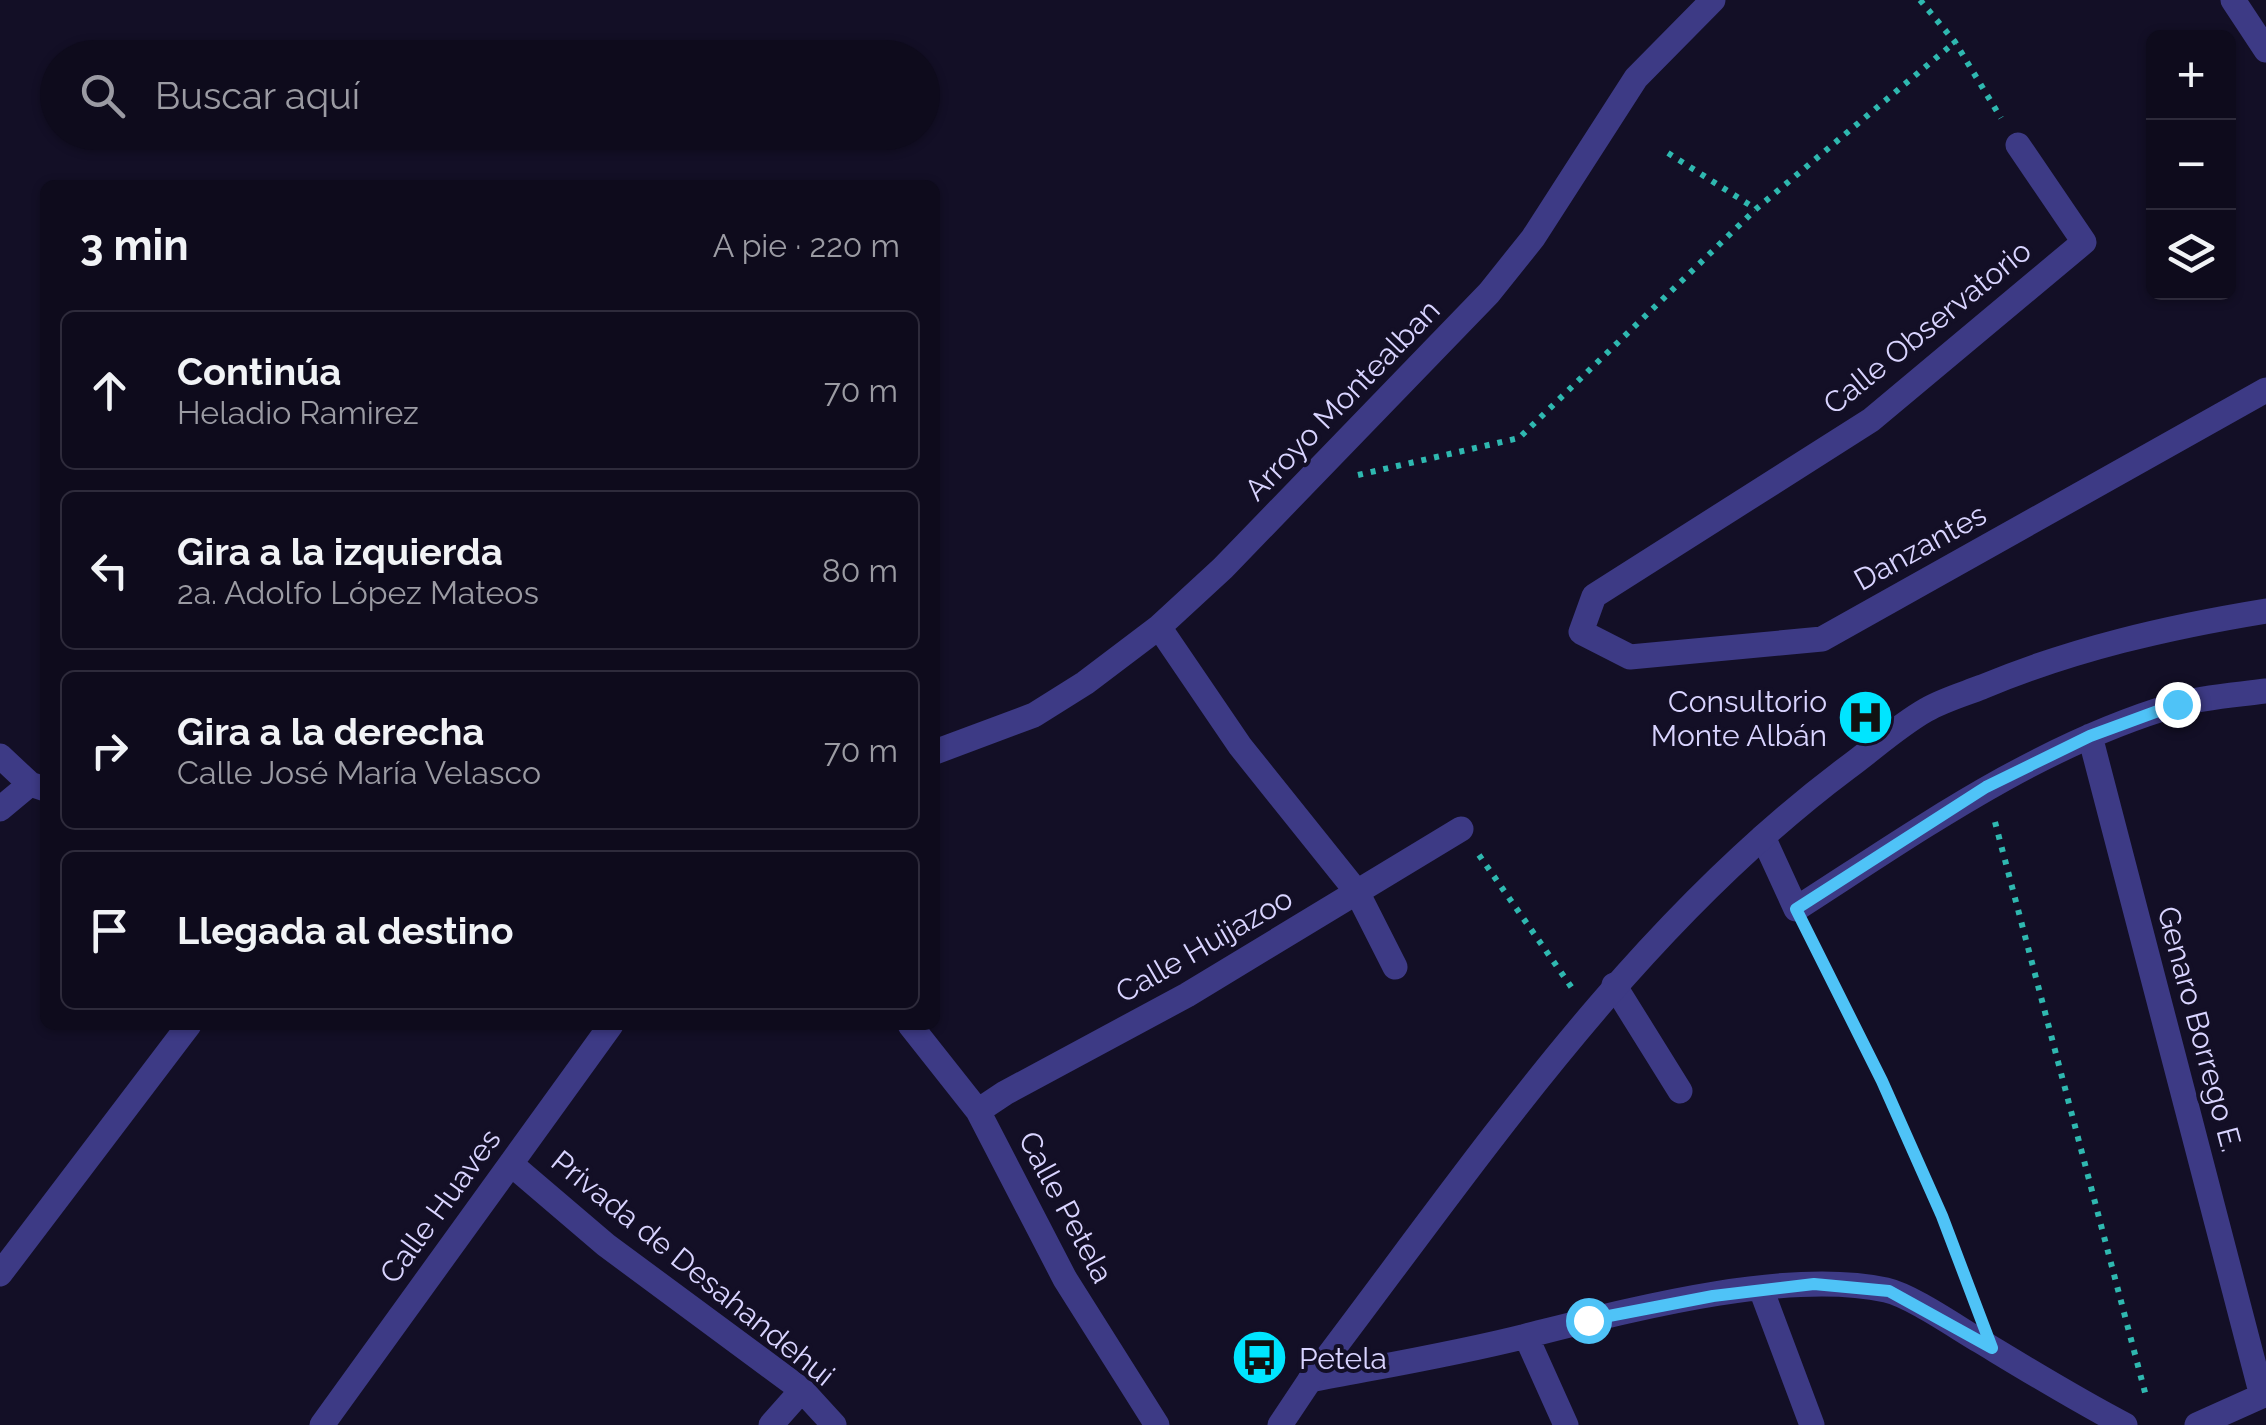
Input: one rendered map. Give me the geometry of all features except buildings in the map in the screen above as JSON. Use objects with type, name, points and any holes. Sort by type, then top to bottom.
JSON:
[{"type":"street","name":"Arroyo Montealban","points":[[940,750],[1034,715],[1085,683],[1159,626],[1223,568],[1489,293],[1533,238],[1636,78],[1713,0]]},
{"type":"street","points":[[2234,0],[2266,50]]},
{"type":"street","name":"Calle Observatorio","points":[[1581,632],[1594,596],[1872,420],[2084,242],[2018,145]]},
{"type":"street","name":"Danzantes","points":[[1581,632],[1630,657],[1822,639],[2266,390]]},
{"type":"street","points":[[1280,1425],[1310,1380],[1614,985],[1762,837],[1816,792],[1926,710],[2077,651],[2193,623],[2266,612]]},
{"type":"street","points":[[1159,626],[1240,746],[1357,892],[1395,967]]},
{"type":"street","points":[[1762,837],[1796,909],[1986,787],[2090,736],[2177,704],[2266,691]]},
{"type":"street","name":"Genaro Borrego E.","points":[[2090,736],[2264,1395]]},
{"type":"street","points":[[0,756],[38,787],[0,809]]},
{"type":"street","name":"Calle Huijazoo","points":[[978,1110],[1188,996],[1461,830]]},
{"type":"street","points":[[1614,985],[1680,1091]]},
{"type":"street","points":[[4,1264],[186,1030]]},
{"type":"street","name":"Calle Huaves","points":[[322,1425],[607,1030]]},
{"type":"street","name":"Calle Petela","points":[[914,1030],[978,1110],[1065,1279],[1157,1425]]},
{"type":"street","name":"Privada de Desahandehui","points":[[510,1164],[606,1245],[802,1390],[834,1425]]},
{"type":"street","points":[[1310,1380],[1588,1320],[1814,1284],[1889,1291],[2125,1425]]},
{"type":"street","points":[[1761,1290],[1812,1425]]},
{"type":"street","points":[[1526,1336],[1566,1425]]},
{"type":"street","points":[[771,1425],[802,1390]]},
{"type":"street","points":[[2198,1425],[2264,1395]]},
{"type":"path","points":[[1920,0],[1954,42],[2018,145]]},
{"type":"path","points":[[1357,475],[1518,438],[1756,210],[1954,42]]},
{"type":"path","points":[[1668,153],[1756,210]]},
{"type":"path","points":[[1986,787],[2148,1406]]},
{"type":"path","points":[[1461,830],[1590,1014]]},
{"type":"path","points":[[1796,909],[1942,1216],[1992,1348]]},
{"type":"place","name":"Consultorio Monte Albán","points":[[1866,718]]},
{"type":"place","name":"Petela","points":[[1260,1358]]},
{"type":"route","points":[[1588,1320],[1713,1296],[1814,1284],[1889,1291],[1992,1348],[1942,1216],[1882,1081],[1796,909],[1986,787],[2090,736],[2177,704]]}]
